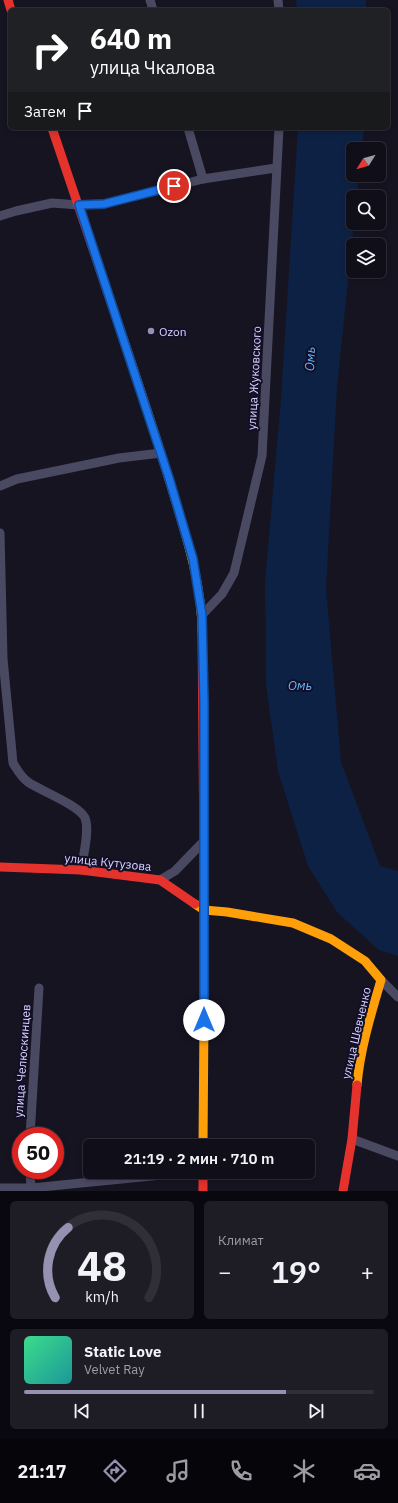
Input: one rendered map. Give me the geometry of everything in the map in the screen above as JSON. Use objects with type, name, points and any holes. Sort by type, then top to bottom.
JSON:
[{"type":"main road","points":[[53,130],[161,452],[193,559],[202,615],[204,841],[203,1139]]},
{"type":"main road","name":"улица Кутузова","points":[[0,867],[81,870],[160,880],[204,910]]},
{"type":"main road","name":"улица Шевченко","points":[[204,910],[227,912],[293,923],[331,939],[365,960],[381,980],[368,1026],[358,1071],[352,1139],[343,1191]]},
{"type":"main road","points":[[203,1179],[203,1191]]},
{"type":"street","points":[[189,130],[203,178]]},
{"type":"street","name":"улица Жуковского","points":[[202,615],[222,594],[234,573],[262,456],[278,130]]},
{"type":"street","points":[[0,216],[52,203],[79,205],[104,204],[203,178],[276,168]]},
{"type":"street","points":[[0,486],[17,479],[119,458],[161,452]]},
{"type":"street","points":[[0,534],[3,659],[13,763],[20,776],[28,782],[76,808],[85,818],[86,835],[81,870]]},
{"type":"street","points":[[160,880],[175,871],[204,841]]},
{"type":"street","points":[[381,980],[398,997]]},
{"type":"street","name":"улица Челюскинцев","points":[[31,1127],[39,988]]},
{"type":"street","points":[[352,1139],[398,1156]]},
{"type":"street","points":[[30,1179],[31,1188]]},
{"type":"street","points":[[0,1188],[31,1188],[122,1179]]},
{"type":"water","points":[[296,0],[366,0],[366,8],[297,8]]},
{"type":"water","name":"Омь","points":[[298,130],[364,130],[363,142],[346,142],[346,182],[358,182],[358,190],[346,190],[346,230],[353,230],[352,238],[346,238],[346,278],[348,278],[337,387],[326,589],[341,762],[380,866],[398,871],[398,956],[379,950],[337,912],[308,866],[278,771],[266,685],[265,582],[281,399]]},
{"type":"traffic: fast","points":[[204,861],[204,1017]]},
{"type":"traffic: slow","points":[[121,332],[163,459],[190,550],[200,599],[202,632]]},
{"type":"traffic: slow","points":[[195,904],[204,910],[227,912],[293,923],[331,939],[365,961],[381,980],[363,1045],[357,1085]]},
{"type":"traffic: slow","points":[[203,1139],[204,1017]]},
{"type":"traffic: jam","points":[[8,0],[10,8]]},
{"type":"traffic: jam","points":[[53,130],[121,332]]},
{"type":"traffic: jam","points":[[202,632],[204,861]]},
{"type":"traffic: jam","points":[[0,867],[81,870],[160,880],[195,904]]},
{"type":"traffic: jam","points":[[343,1191],[352,1139],[357,1085]]},
{"type":"traffic: jam","points":[[203,1179],[203,1191]]},
{"type":"place","name":"Ozon","points":[[151,331]]},
{"type":"route","points":[[174,186],[104,204],[79,205],[169,478],[193,559],[202,615],[204,671],[204,1020]]}]
